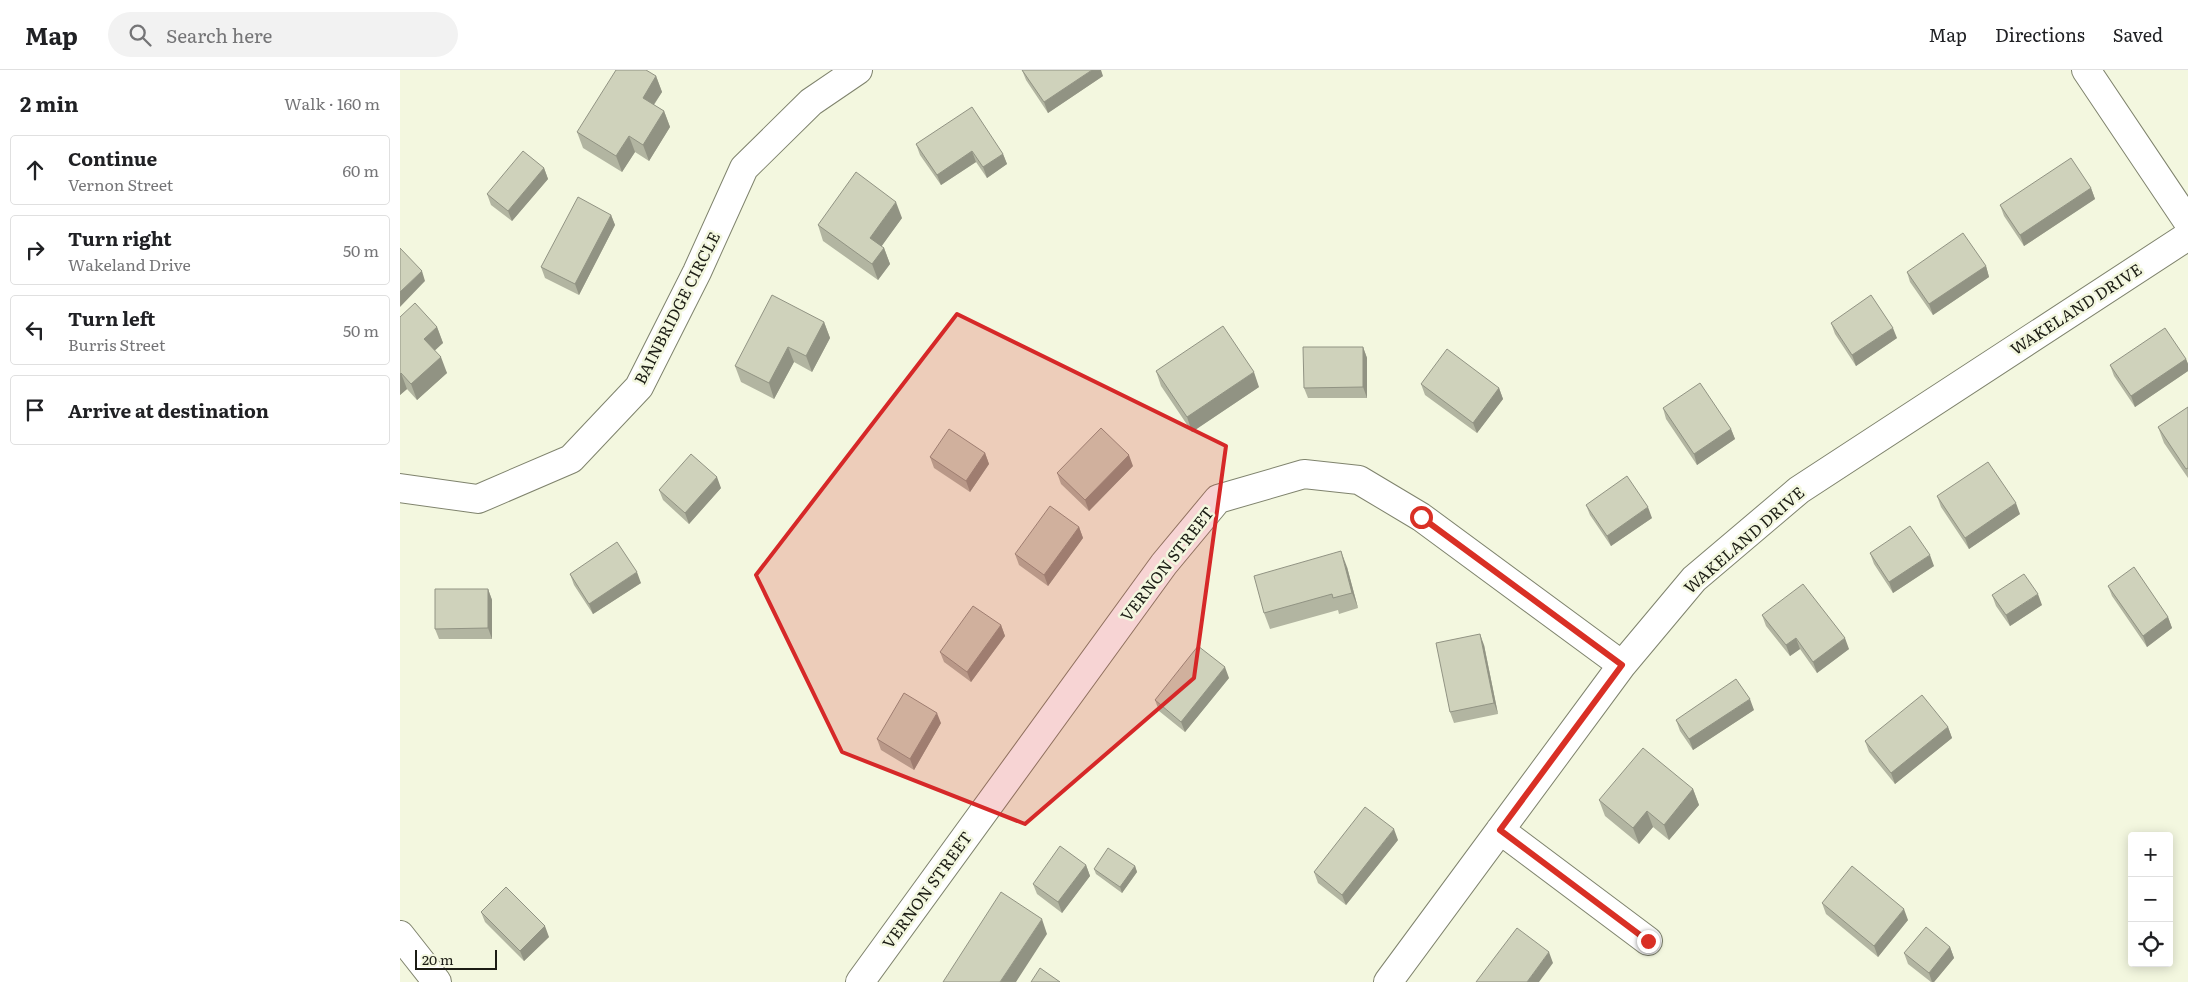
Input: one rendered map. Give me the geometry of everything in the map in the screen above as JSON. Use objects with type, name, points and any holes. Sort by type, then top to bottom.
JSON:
[{"type":"street","name":"BAINBRIDGE CIRCLE","points":[[400,488],[478,499],[572,459],[640,386],[697,272],[744,168],[811,102],[858,70]]},
{"type":"street","points":[[2086,70],[2188,222]]},
{"type":"street","name":"WAKELAND DRIVE","points":[[1388,982],[1622,665],[1694,579],[1799,490],[2188,236]]},
{"type":"street","name":"VERNON STREET","points":[[860,982],[1164,564],[1218,499],[1304,474],[1359,480],[1421,517],[1622,665]]},
{"type":"street","points":[[1500,830],[1648,941]]},
{"type":"street","points":[[400,935],[437,982]]},
{"type":"highlighted area","points":[[957,314],[1226,446],[1194,678],[1025,824],[842,752],[756,575]]},
{"type":"building","points":[[616,70],[646,70],[656,76],[643,98],[664,111],[643,145],[629,136],[616,156],[577,132]]},
{"type":"building","points":[[1022,70],[1092,70],[1044,102]]},
{"type":"building","points":[[972,107],[1003,154],[983,167],[972,151],[937,175],[916,144]]},
{"type":"building","points":[[523,151],[544,168],[508,211],[487,194]]},
{"type":"building","points":[[2071,158],[2091,188],[2020,235],[2000,205]]},
{"type":"building","points":[[856,172],[896,202],[870,238],[884,248],[872,264],[818,225]]},
{"type":"building","points":[[578,197],[611,215],[575,284],[541,267]]},
{"type":"building","points":[[1963,233],[1986,266],[1929,304],[1907,272]]},
{"type":"building","points":[[400,248],[422,271],[400,292]]},
{"type":"building","points":[[772,295],[824,322],[806,356],[788,347],[769,383],[735,366]]},
{"type":"building","points":[[1871,295],[1893,328],[1852,355],[1831,323]]},
{"type":"building","points":[[415,303],[437,327],[424,339],[441,357],[411,384],[400,374],[400,317]]},
{"type":"building","points":[[1223,326],[1254,372],[1187,417],[1156,371]]},
{"type":"building","points":[[2165,328],[2186,359],[2131,396],[2110,365]]},
{"type":"building","points":[[1303,347],[1363,347],[1363,387],[1304,388]]},
{"type":"building","points":[[1447,349],[1499,388],[1473,423],[1421,384]]},
{"type":"building","points":[[1700,383],[1731,429],[1694,454],[1663,408]]},
{"type":"building","points":[[2188,407],[2188,468],[2186,469],[2158,427]]},
{"type":"building","points":[[1101,428],[1129,455],[1085,500],[1057,473]]},
{"type":"building","points":[[949,429],[985,453],[966,481],[930,457]]},
{"type":"building","points":[[691,454],[717,477],[685,513],[659,490]]},
{"type":"building","points":[[1988,462],[2016,503],[1965,538],[1937,496]]},
{"type":"building","points":[[1627,476],[1648,507],[1607,536],[1586,505]]},
{"type":"building","points":[[1050,506],[1079,527],[1044,575],[1015,554]]},
{"type":"building","points":[[1910,526],[1930,555],[1889,582],[1870,553]]},
{"type":"building","points":[[617,542],[637,572],[589,604],[570,574]]},
{"type":"building","points":[[1341,551],[1352,593],[1333,598],[1332,594],[1264,613],[1254,576]]},
{"type":"building","points":[[2134,567],[2168,617],[2143,636],[2108,586]]},
{"type":"building","points":[[2024,574],[2038,594],[2006,615],[1992,595]]},
{"type":"building","points":[[1803,584],[1845,638],[1813,662],[1796,638],[1786,645],[1762,615]]},
{"type":"building","points":[[435,589],[488,589],[488,628],[435,629]]},
{"type":"building","points":[[973,606],[1001,625],[967,672],[940,652]]},
{"type":"building","points":[[1480,634],[1494,703],[1450,712],[1436,643]]},
{"type":"building","points":[[1198,646],[1225,667],[1181,722],[1155,700]]},
{"type":"building","points":[[1736,679],[1750,699],[1689,739],[1676,720]]},
{"type":"building","points":[[904,693],[937,713],[910,759],[877,739]]},
{"type":"building","points":[[1922,695],[1948,727],[1891,773],[1865,741]]},
{"type":"building","points":[[1643,748],[1693,789],[1664,825],[1647,811],[1633,828],[1599,800]]},
{"type":"building","points":[[1365,807],[1394,829],[1342,895],[1314,872]]},
{"type":"building","points":[[1060,846],[1086,865],[1058,902],[1033,884]]},
{"type":"building","points":[[1108,848],[1135,866],[1120,887],[1094,869]]},
{"type":"building","points":[[1852,866],[1904,909],[1874,946],[1822,903]]},
{"type":"building","points":[[506,887],[545,926],[520,951],[481,912]]},
{"type":"building","points":[[1001,892],[1042,919],[1000,982],[943,982]]},
{"type":"building","points":[[1926,927],[1950,947],[1929,973],[1904,953]]},
{"type":"building","points":[[1517,928],[1549,952],[1527,982],[1476,982]]},
{"type":"building","points":[[1040,968],[1060,982],[1031,982]]},
{"type":"route","points":[[1421,517],[1622,665],[1500,830],[1648,941]]}]
